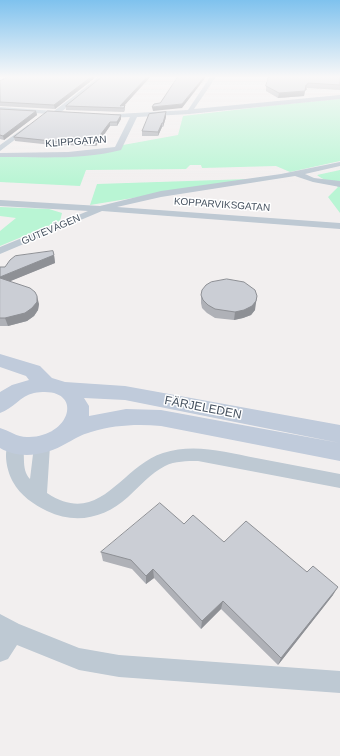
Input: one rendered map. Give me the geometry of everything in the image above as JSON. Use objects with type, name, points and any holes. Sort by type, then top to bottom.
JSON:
[{"type":"main road","points":[[0,360],[33,371],[55,387],[74,396],[78,406],[77,418],[70,430]]},
{"type":"main road","name":"FÄRJELEDEN","points":[[3,395],[26,387],[55,387],[125,393],[340,434]]},
{"type":"main road","name":"FÄRJELEDEN","points":[[42,446],[58,439],[70,430],[97,421],[125,416],[141,416],[161,418],[340,452]]},
{"type":"main road","points":[[5,442],[28,447],[42,446]]},
{"type":"street","points":[[0,149],[47,112]]},
{"type":"street","points":[[50,112],[73,114]]},
{"type":"street","points":[[95,116],[134,116],[184,112]]},
{"type":"street","name":"KLIPPGATAN","points":[[0,155],[68,154],[118,148],[134,116]]},
{"type":"street","points":[[102,208],[139,198],[295,174],[340,164]]},
{"type":"street","points":[[295,174],[313,180],[340,184]]},
{"type":"street","name":"KOPPARVIKSGATAN","points":[[0,203],[102,208],[340,226]]},
{"type":"street","name":"GUTEVÄGEN","points":[[0,251],[102,208]]},
{"type":"street","points":[[5,442],[14,461],[16,474],[24,486],[49,505],[59,509],[84,511],[97,508],[116,498],[147,469],[160,461],[176,455],[198,454],[340,481]]},
{"type":"street","points":[[38,497],[38,481],[42,446]]},
{"type":"street","points":[[0,651],[6,629],[78,659],[119,666],[340,682]]},
{"type":"green space","points":[[215,112],[340,112],[340,161],[290,172],[276,166],[202,168],[201,165],[190,165],[186,169],[86,170],[80,186],[0,182],[0,157],[112,151],[123,145],[178,135],[183,116]]},
{"type":"green space","points":[[340,170],[340,213],[328,197],[338,187],[317,175]]},
{"type":"green space","points":[[249,179],[90,205],[97,184]]},
{"type":"green space","points":[[0,207],[49,209],[62,213],[60,221],[0,246],[0,231],[16,218],[0,216]]},
{"type":"building","points":[[0,112],[34,112],[3,136],[0,135]]},
{"type":"building","points":[[46,112],[121,115],[117,122],[110,122],[95,142],[61,140],[61,142],[14,137]]},
{"type":"building","points":[[166,112],[163,123],[158,132],[142,131],[149,114]]},
{"type":"building","points":[[53,251],[54,255],[0,277],[0,267],[5,267],[15,256]]},
{"type":"building","points":[[0,278],[30,288],[37,296],[37,302],[25,313],[0,318]]},
{"type":"building","points":[[227,279],[244,282],[255,290],[257,296],[256,301],[252,306],[235,312],[215,309],[203,300],[201,295],[202,290],[206,285],[211,282]]},
{"type":"building","points":[[160,503],[184,524],[193,515],[224,542],[246,521],[307,572],[313,566],[338,587],[281,658],[223,601],[202,621],[153,569],[146,576],[131,560],[101,552]]}]
